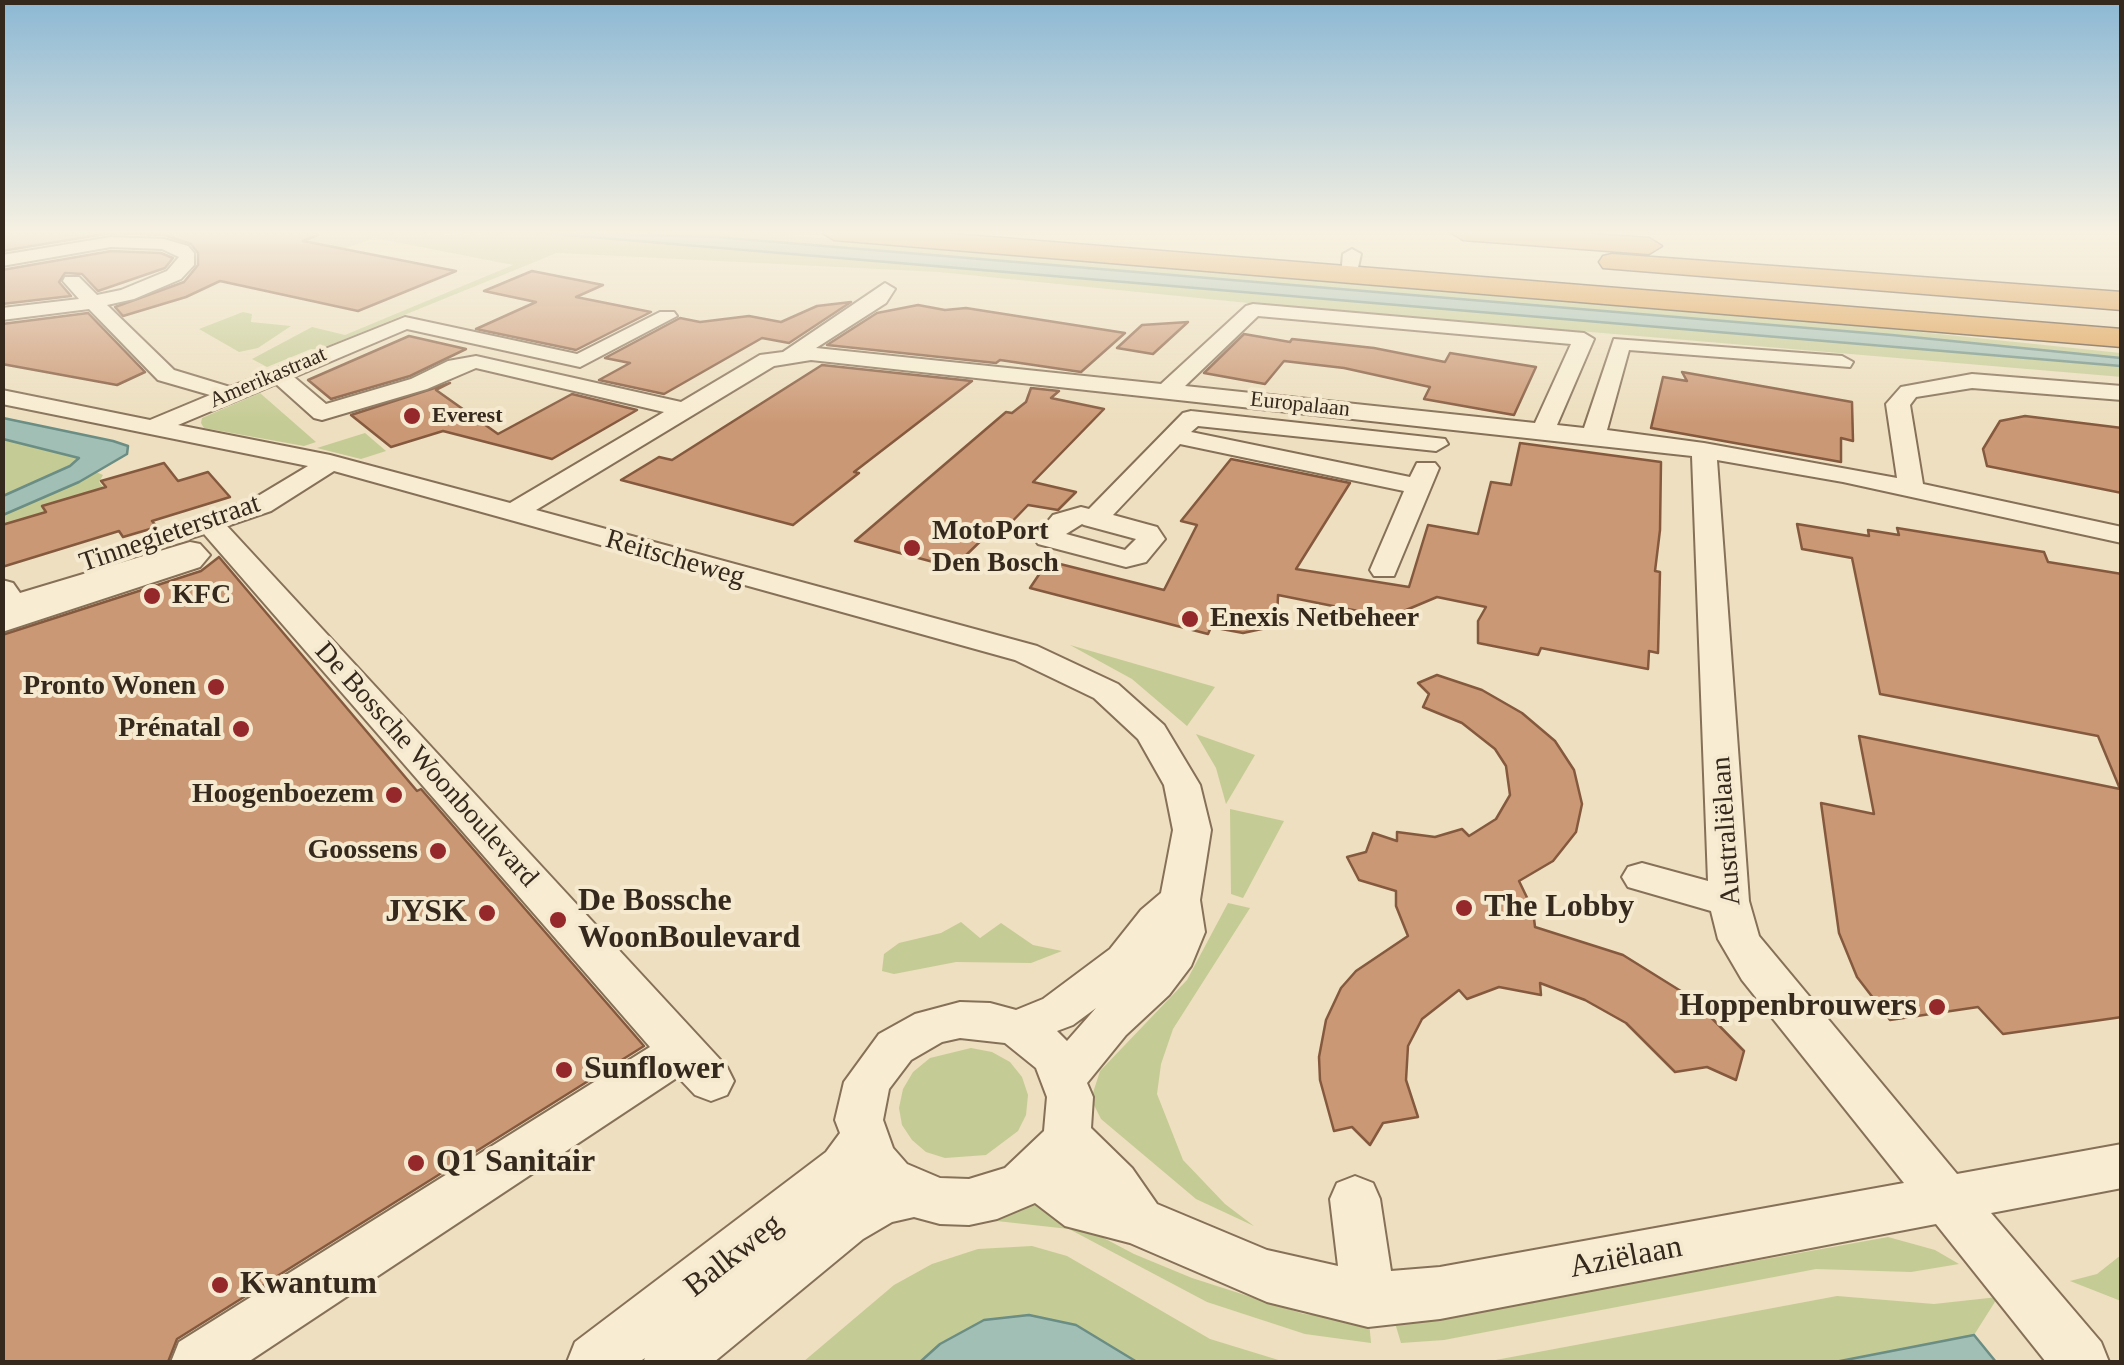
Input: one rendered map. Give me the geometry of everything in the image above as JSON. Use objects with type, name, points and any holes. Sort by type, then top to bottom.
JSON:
[{"type":"highway","points":[[1687,296],[2122,338]]},
{"type":"highway","points":[[1845,296],[2122,314]]},
{"type":"highway","points":[[2054,296],[2122,302]]},
{"type":"street","points":[[87,296],[166,375],[230,394]]},
{"type":"street","points":[[2,314],[94,303],[118,296]]},
{"type":"street","points":[[790,355],[881,296]]},
{"type":"street","points":[[1167,392],[1253,310],[1584,339],[1543,431]]},
{"type":"street","name":"Amerikastraat","points":[[153,427],[405,323],[580,361],[667,316]]},
{"type":"street","points":[[1592,436],[1621,342],[1842,362]]},
{"type":"street","points":[[512,513],[768,360],[790,355],[1167,392],[1189,416],[1418,486]]},
{"type":"street","name":"Amerikastraat","points":[[278,374],[322,413],[420,384],[456,366],[476,362],[686,410]]},
{"type":"street","points":[[1912,489],[1898,404],[1909,392],[1972,382],[2122,394]]},
{"type":"street","name":"Reitscheweg","points":[[2,397],[330,463],[1026,653],[1096,684],[1144,722],[1182,784],[1191,817],[1192,843],[1180,900],[1185,932],[1176,955],[1154,983],[1085,1049],[1065,1076]]},
{"type":"street","points":[[1189,416],[1441,432],[1543,431],[1704,450],[1912,489],[2122,535]]},
{"type":"street","points":[[1094,519],[1189,416]]},
{"type":"street","points":[[1384,570],[1441,432]]},
{"type":"street","name":"Australiëlaan","points":[[1704,450],[1728,901],[1738,939],[1757,968],[2081,1362]]},
{"type":"street","name":"Tinnegieterstraat","points":[[3,589],[262,505],[330,463]]},
{"type":"street","name":"De Bossche Woonboulevard","points":[[199,1362],[696,1066],[210,524]]},
{"type":"street","points":[[2,623],[190,562],[196,556],[190,550],[180,551],[12,605],[3,589]]},
{"type":"street","points":[[1642,876],[1728,901]]},
{"type":"street","points":[[1018,1029],[1058,1012],[1093,987],[1124,961],[1156,921],[1180,900]]},
{"type":"street","points":[[960,1020],[990,1021],[1018,1029],[1054,1057],[1065,1076],[1070,1097],[1068,1136],[1036,1174],[997,1196],[969,1202],[940,1201],[914,1194],[890,1180],[873,1161],[862,1139],[861,1101],[867,1082],[895,1047],[930,1027],[960,1020]]},
{"type":"street","name":"Aziëlaan","points":[[1068,1136],[1114,1184],[1139,1222]]},
{"type":"street","name":"Balkweg","points":[[595,1362],[819,1190],[843,1168],[862,1139]]},
{"type":"street","name":"Aziëlaan","points":[[1036,1174],[1083,1209],[1139,1222],[1182,1244],[1267,1276],[1368,1300],[1440,1292],[2122,1166]]},
{"type":"street","name":"Balkweg","points":[[671,1362],[845,1222],[882,1201],[914,1194]]},
{"type":"street","points":[[1356,1199],[1368,1300]]},
{"type":"green space","points":[[439,296],[452,296],[267,367],[252,359],[312,327],[345,335]]},
{"type":"green space","points":[[1175,296],[1304,296],[2121,366],[2122,377]]},
{"type":"green space","points":[[1410,296],[1510,296],[1824,322],[2121,353],[2121,358]]},
{"type":"green space","points":[[243,312],[252,314],[251,322],[291,326],[258,348],[239,352],[199,329]]},
{"type":"green space","points":[[260,393],[316,442],[304,446],[204,428],[201,423],[202,418]]},
{"type":"green space","points":[[365,433],[386,451],[361,459],[317,448]]},
{"type":"green space","points":[[3,439],[80,457],[70,466],[3,496]]},
{"type":"green space","points":[[96,472],[103,475],[99,482],[104,488],[42,506],[45,513],[3,525],[3,515]]},
{"type":"green space","points":[[1070,645],[1215,687],[1187,726],[1132,679]]},
{"type":"green space","points":[[1196,734],[1255,755],[1226,804],[1216,768]]},
{"type":"green space","points":[[1230,809],[1284,821],[1243,898],[1231,894]]},
{"type":"green space","points":[[1228,903],[1250,908],[1173,1029],[1161,1064],[1157,1094],[1183,1160],[1225,1204],[1254,1226],[1196,1199],[1101,1119],[1091,1099],[1100,1071],[1187,980]]},
{"type":"green space","points":[[961,922],[980,938],[1001,923],[1033,945],[1062,951],[1031,963],[956,962],[894,974],[882,971],[884,954],[899,943],[941,933]]},
{"type":"green space","points":[[971,1048],[992,1052],[1010,1062],[1022,1077],[1028,1095],[1026,1115],[1018,1131],[986,1155],[945,1158],[926,1152],[902,1125],[899,1108],[903,1089],[913,1072],[930,1058]]},
{"type":"green space","points":[[1026,1197],[1134,1254],[1192,1278],[1304,1314],[1369,1321],[1371,1343],[1305,1334],[1207,1302],[1069,1229],[988,1220]]},
{"type":"green space","points":[[1888,1237],[1935,1250],[1959,1264],[1911,1272],[1816,1269],[1444,1340],[1401,1343],[1395,1323],[1433,1319]]},
{"type":"green space","points":[[1032,1246],[1067,1256],[1210,1339],[1285,1362],[1137,1362],[1076,1325],[940,1344],[920,1362],[803,1362],[894,1285],[932,1264],[978,1249]]},
{"type":"green space","points":[[2121,1255],[2121,1301],[2070,1281],[2097,1274]]},
{"type":"green space","points":[[1837,1296],[1934,1304],[1998,1297],[1974,1335],[1835,1362],[1485,1362]]},
{"type":"water","points":[[1287,296],[1420,296],[1892,335],[2121,358],[2121,366]]},
{"type":"water","points":[[3,418],[113,441],[128,446],[127,454],[79,482],[3,515],[3,496],[70,466],[79,458],[3,439]]},
{"type":"water","points":[[1029,1315],[1076,1325],[1137,1362],[920,1362],[940,1344],[984,1320]]},
{"type":"water","points":[[1974,1335],[1996,1362],[1835,1362]]},
{"type":"building","points":[[2,296],[71,296],[2,304]]},
{"type":"building","points":[[146,296],[189,296],[123,316],[115,307]]},
{"type":"building","points":[[288,296],[395,296],[358,311]]},
{"type":"building","points":[[506,296],[579,296],[576,297],[651,312],[576,350],[476,329],[536,302]]},
{"type":"building","points":[[851,302],[789,343],[762,338],[664,394],[599,380],[630,363],[605,358],[680,318],[700,322],[749,316],[781,322],[817,306]]},
{"type":"building","points":[[918,305],[945,310],[966,308],[1125,333],[1081,372],[1000,360],[996,363],[827,345],[877,313]]},
{"type":"building","points":[[88,313],[145,372],[117,385],[2,364],[2,324]]},
{"type":"building","points":[[1188,322],[1153,354],[1117,348],[1142,325]]},
{"type":"building","points":[[1244,334],[1290,342],[1292,339],[1374,348],[1445,362],[1450,353],[1536,367],[1514,415],[1424,399],[1430,387],[1344,368],[1284,361],[1265,384],[1204,373]]},
{"type":"building","points":[[409,336],[466,349],[410,376],[331,399],[308,380]]},
{"type":"building","points":[[822,365],[972,381],[854,472],[859,473],[793,525],[621,480],[659,457],[672,460]]},
{"type":"building","points":[[1682,372],[1852,402],[1853,441],[1841,438],[1841,462],[1651,428],[1663,377],[1687,381]]},
{"type":"building","points":[[450,383],[436,390],[498,434],[572,394],[637,410],[552,459],[443,431],[391,447],[351,415]]},
{"type":"building","points":[[1031,388],[1059,391],[1051,398],[1104,409],[1033,482],[1076,492],[1058,510],[1028,505],[1004,530],[994,528],[959,562],[942,558],[937,563],[855,541],[1006,412],[1012,413],[1026,402]]},
{"type":"building","points":[[2025,416],[2122,428],[2122,493],[1987,466],[1983,449],[2000,421]]},
{"type":"building","points":[[1520,443],[1661,462],[1655,571],[1660,572],[1658,653],[1649,651],[1648,669],[1541,648],[1538,655],[1478,643],[1478,621],[1486,607],[1437,597],[1399,613],[1398,619],[1278,595],[1277,623],[1271,627],[1243,633],[1211,627],[1208,634],[1030,588],[1048,561],[1164,590],[1197,525],[1181,521],[1231,459],[1350,483],[1296,569],[1409,587],[1428,525],[1478,534],[1491,482],[1511,485]]},
{"type":"building","points":[[164,463],[178,481],[208,472],[230,497],[152,521],[157,527],[123,537],[119,531],[2,567],[2,525],[46,512],[42,506],[106,487],[101,481]]},
{"type":"building","points":[[1797,524],[1869,536],[1868,530],[1899,535],[1897,528],[2044,552],[2048,562],[2122,574],[2122,1017],[2003,1034],[1978,1007],[1890,1020],[1857,977],[1839,933],[1821,803],[1874,814],[1859,736],[2120,789],[2098,736],[1880,694],[1852,558],[1802,549]]},
{"type":"building","points":[[219,557],[417,791],[421,789],[644,1046],[177,1339],[168,1362],[2,1362],[2,635],[201,571]]},
{"type":"building","name":"The Lobby","points":[[1437,675],[1482,690],[1522,713],[1555,741],[1574,770],[1582,804],[1576,832],[1553,861],[1519,881],[1533,910],[1535,927],[1623,955],[1692,998],[1744,1051],[1736,1080],[1707,1067],[1675,1072],[1626,1023],[1585,1000],[1540,983],[1541,995],[1499,987],[1467,999],[1459,990],[1422,1019],[1408,1046],[1406,1080],[1418,1117],[1383,1123],[1370,1145],[1352,1127],[1334,1131],[1320,1080],[1319,1057],[1326,1020],[1341,988],[1356,971],[1408,936],[1396,906],[1396,891],[1359,880],[1347,857],[1366,852],[1373,833],[1397,841],[1397,832],[1435,837],[1462,829],[1469,836],[1496,819],[1510,795],[1506,766],[1495,749],[1462,723],[1423,707],[1429,694],[1418,683]]},
{"type":"place","name":"Everest","points":[[412,416]]},
{"type":"place","name":"MotoPort Den Bosch","points":[[912,548]]},
{"type":"place","name":"KFC","points":[[152,596]]},
{"type":"place","name":"Enexis Netbeheer","points":[[1190,619]]},
{"type":"place","name":"Pronto Wonen","points":[[216,687]]},
{"type":"place","name":"Prénatal","points":[[241,729]]},
{"type":"place","name":"Hoogenboezem","points":[[394,795]]},
{"type":"place","name":"Goossens","points":[[438,851]]},
{"type":"place","name":"The Lobby","points":[[1464,908]]},
{"type":"place","name":"JYSK","points":[[487,913]]},
{"type":"place","name":"De Bossche WoonBoulevard","points":[[558,920]]},
{"type":"place","name":"Hoppenbrouwers","points":[[1937,1007]]},
{"type":"place","name":"Sunflower","points":[[564,1070]]},
{"type":"place","name":"Q1 Sanitair","points":[[416,1163]]},
{"type":"place","name":"Kwantum","points":[[220,1285]]}]
